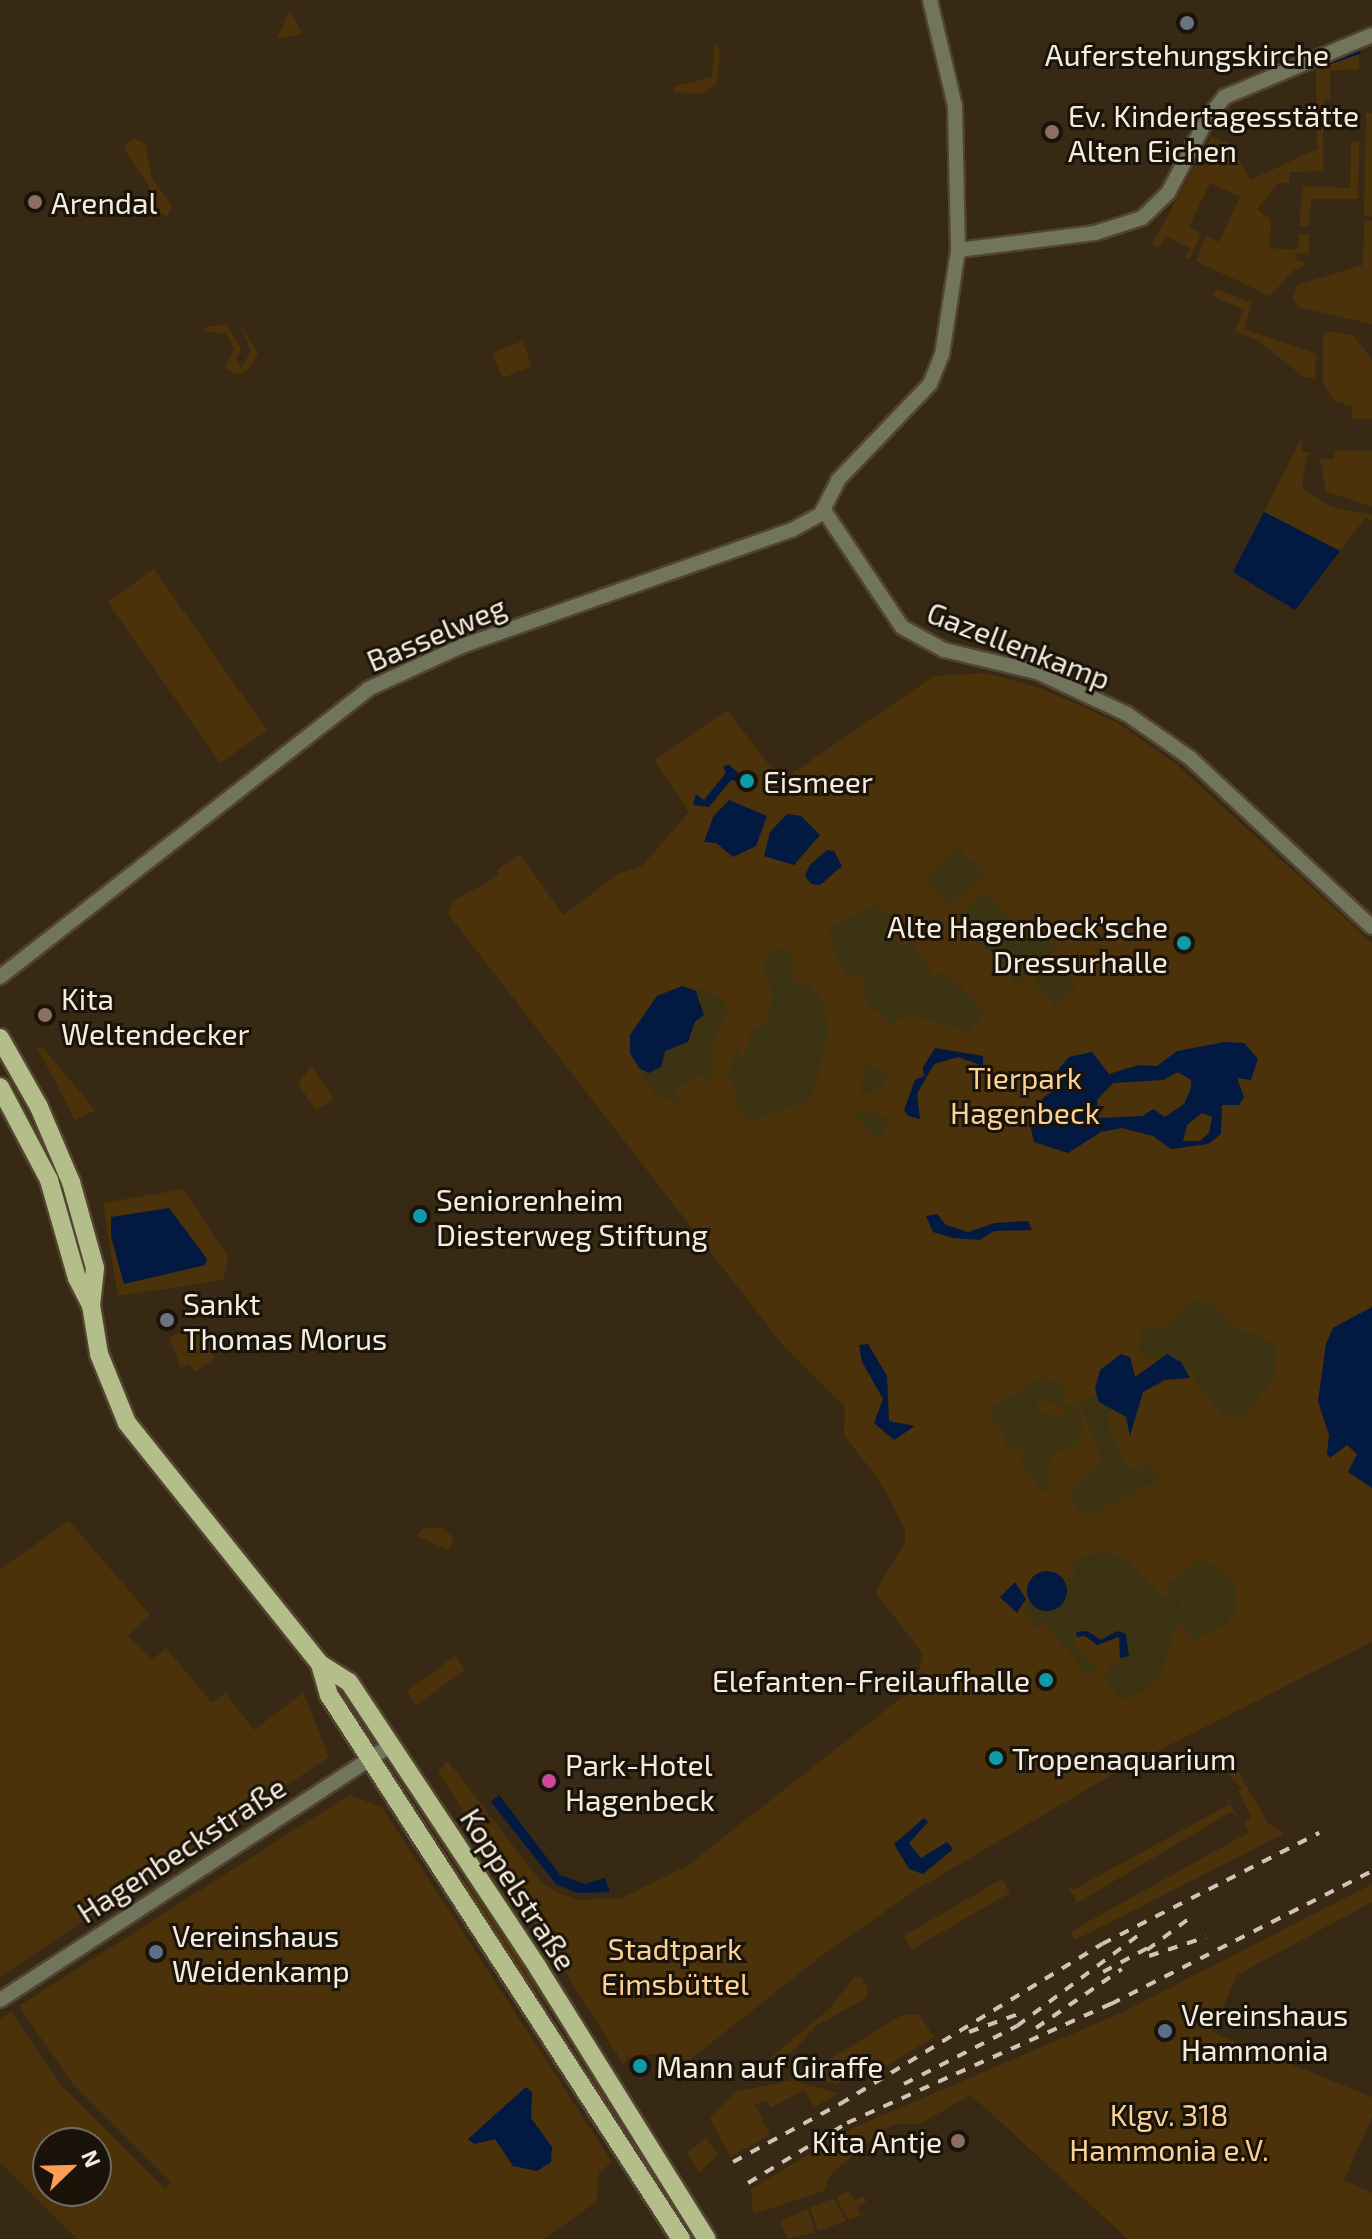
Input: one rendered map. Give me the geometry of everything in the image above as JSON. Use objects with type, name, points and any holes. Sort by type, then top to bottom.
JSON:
[{"type":"main road","name":"Koppelstraße","points":[[0,1038],[39,1107],[71,1182],[95,1268],[91,1305],[103,1373],[127,1423],[320,1664],[349,1682],[392,1744],[707,2239]]},
{"type":"main road","name":"Koppelstraße","points":[[0,1087],[49,1180],[77,1278],[91,1305]]},
{"type":"main road","name":"Koppelstraße","points":[[320,1664],[329,1695],[681,2239]]},
{"type":"street","points":[[823,509],[835,484],[920,397],[937,370],[958,250],[954,91],[930,0]]},
{"type":"street","points":[[958,250],[1037,242],[1132,224],[1168,193],[1224,97],[1372,35]]},
{"type":"street","name":"Basselweg","points":[[0,977],[368,689],[418,664],[800,526],[823,509]]},
{"type":"street","name":"Gazellenkamp","points":[[823,509],[902,627],[944,650],[1037,672],[1149,728],[1198,766],[1372,927]]},
{"type":"street","name":"Hagenbeckstraße","points":[[0,2000],[392,1744]]},
{"type":"green space","points":[[291,11],[302,34],[277,38],[288,14]]},
{"type":"green space","points":[[714,45],[721,50],[716,84],[701,94],[675,92],[674,86],[712,77]]},
{"type":"green space","points":[[1359,47],[1359,69],[1330,71],[1330,99],[1324,99],[1323,171],[1290,172],[1289,183],[1278,183],[1257,209],[1271,220],[1269,248],[1297,250],[1299,234],[1309,235],[1309,253],[1296,253],[1296,260],[1308,264],[1294,270],[1270,296],[1196,261],[1206,236],[1219,242],[1240,197],[1210,183],[1189,227],[1201,234],[1190,259],[1186,257],[1190,248],[1166,236],[1159,248],[1152,244],[1211,137],[1231,144],[1250,180],[1317,149],[1316,63]]},
{"type":"green space","points":[[1366,113],[1372,113],[1372,217],[1364,216]]},
{"type":"green space","points":[[134,138],[145,144],[152,179],[172,205],[168,216],[158,214],[147,183],[124,146]]},
{"type":"green space","points":[[1351,141],[1359,142],[1358,199],[1311,199],[1309,226],[1299,226],[1303,186],[1350,188]]},
{"type":"green space","points":[[1364,221],[1372,221],[1372,324],[1298,307],[1293,298],[1297,285],[1363,265]]},
{"type":"green space","points":[[1217,289],[1252,303],[1244,329],[1316,354],[1315,378],[1304,377],[1257,340],[1234,331],[1244,310],[1213,296]]},
{"type":"green space","points":[[227,324],[241,349],[237,360],[241,368],[251,351],[240,325],[258,353],[250,368],[237,375],[225,368],[234,349],[226,333],[204,332],[206,327]]},
{"type":"green space","points":[[1329,331],[1354,336],[1372,360],[1372,419],[1352,419],[1352,406],[1334,401],[1323,383],[1323,338]]},
{"type":"green space","points":[[522,341],[532,366],[502,378],[492,353]]},
{"type":"green space","points":[[1302,437],[1301,452],[1312,453],[1306,458],[1302,488],[1331,507],[1372,515],[1372,521],[1366,517],[1340,551],[1264,512]]},
{"type":"green space","points":[[1334,450],[1372,451],[1372,507],[1326,491],[1320,459],[1334,459]]},
{"type":"green space","points":[[154,569],[267,730],[220,763],[107,602]]},
{"type":"green space","name":"Tierpark Hagenbeck","points":[[986,673],[1043,689],[1118,723],[1176,764],[1372,943],[1372,1642],[1113,1774],[919,1888],[825,1953],[672,2074],[667,2052],[628,2058],[624,2065],[438,1771],[448,1761],[541,1882],[559,1893],[579,1900],[622,1898],[687,1866],[915,1687],[923,1654],[875,1592],[905,1543],[905,1530],[881,1483],[844,1435],[845,1407],[785,1348],[448,914],[452,902],[498,876],[498,869],[520,854],[563,915],[620,873],[642,866],[689,812],[654,760],[727,710],[770,766],[790,775],[934,676]]},
{"type":"green space","points":[[37,1047],[43,1048],[95,1110],[75,1120]]},
{"type":"green space","points":[[311,1066],[334,1099],[316,1110],[298,1084]]},
{"type":"green space","points":[[184,1189],[228,1257],[223,1280],[118,1296],[103,1203]]},
{"type":"green space","points":[[195,1324],[215,1358],[195,1372],[189,1365],[181,1368],[169,1338]]},
{"type":"green space","points":[[69,1521],[150,1615],[128,1636],[152,1660],[166,1648],[212,1703],[225,1693],[254,1730],[303,1693],[329,1757],[0,1977],[0,1569]]},
{"type":"green space","points":[[441,1527],[454,1538],[448,1550],[417,1536],[421,1529]]},
{"type":"green space","points":[[455,1656],[465,1670],[416,1705],[406,1691]]},
{"type":"green space","points":[[1235,1766],[1267,1822],[1284,1834],[1075,1940],[1070,1932],[1249,1832],[1245,1823],[1251,1816],[1238,1791],[1242,1788],[1225,1771]]},
{"type":"green space","points":[[349,1795],[382,1807],[612,2162],[599,2173],[596,2202],[544,2239],[77,2239],[45,2207],[112,2207],[112,2136],[165,2189],[171,2182],[72,2083],[19,2006]]},
{"type":"green space","points":[[1226,1796],[1238,1818],[1231,1812],[1077,1903],[1066,1882],[1073,1890],[1228,1805]]},
{"type":"green space","points":[[1002,1879],[1010,1893],[911,1950],[903,1936]]},
{"type":"green space","points":[[465,1881],[506,1933],[611,2097],[605,2101],[550,2008],[513,1965],[461,1884]]},
{"type":"green space","name":"Klgv. 318 Hammonia e.V.","points":[[1372,1884],[1372,1902],[1237,1975],[1212,2032],[1372,2097],[1372,2117],[1344,2180],[1372,2193],[1372,2239],[1128,2239],[971,2095],[919,2124],[896,2124],[880,2132],[831,2174],[824,2191],[753,2214],[751,2189],[853,2128],[1121,2013]]},
{"type":"green space","points":[[855,1977],[861,1977],[868,1988],[866,1998],[816,2026],[792,2052],[769,2059],[828,2010]]},
{"type":"green space","points":[[11,2011],[60,2084],[103,2127],[32,2127],[32,2194],[0,2162],[0,2020]]},
{"type":"green space","points":[[919,2014],[934,2037],[870,2076],[866,2070],[837,2084],[802,2076],[902,2015]]},
{"type":"green space","points":[[792,2080],[838,2093],[815,2107],[804,2090],[771,2108],[766,2100],[755,2105],[770,2135],[730,2157],[710,2118],[736,2092]]},
{"type":"green space","points":[[706,2138],[718,2154],[699,2173],[687,2153]]},
{"type":"green space","points":[[849,2191],[854,2200],[864,2196],[866,2202],[857,2206],[860,2214],[871,2212],[848,2220],[836,2197]]},
{"type":"green space","points":[[833,2198],[846,2221],[818,2231],[810,2208]]},
{"type":"green space","points":[[808,2209],[815,2232],[788,2239],[780,2221]]},
{"type":"sand","points":[[960,847],[964,860],[969,857],[987,874],[950,906],[925,878]]},
{"type":"sand","points":[[985,892],[1026,939],[1039,929],[1056,949],[1017,984],[958,917]]},
{"type":"sand","points":[[879,904],[896,920],[884,927],[900,946],[911,942],[934,976],[939,973],[959,984],[981,1008],[983,1016],[968,1031],[911,1015],[891,1025],[867,1004],[863,993],[866,983],[856,973],[849,977],[838,963],[828,928]]},
{"type":"sand","points":[[781,947],[792,955],[793,984],[810,985],[822,1001],[829,1029],[812,1099],[748,1122],[738,1110],[734,1082],[727,1078],[737,1047],[742,1055],[746,1052],[750,1032],[768,1020],[772,992],[761,956]]},
{"type":"sand","points":[[1053,962],[1076,987],[1056,1006],[1033,981]]},
{"type":"sand","points":[[699,987],[724,1001],[728,1011],[712,1040],[710,1087],[701,1073],[675,1090],[683,1104],[652,1093],[639,1068],[649,1073],[661,1067],[665,1051],[693,1036],[704,1003],[696,991]]},
{"type":"sand","points":[[866,1064],[887,1075],[885,1084],[869,1094],[859,1093]]},
{"type":"sand","points":[[859,1111],[890,1116],[879,1140],[856,1118]]},
{"type":"sand","points":[[1194,1300],[1216,1306],[1234,1327],[1277,1344],[1275,1374],[1252,1410],[1237,1418],[1221,1415],[1185,1367],[1159,1356],[1147,1359],[1137,1347],[1144,1328],[1163,1330]]},
{"type":"sand","points":[[1043,1376],[1048,1383],[1056,1378],[1066,1394],[1063,1402],[1075,1405],[1085,1425],[1078,1445],[1054,1452],[1045,1479],[1051,1488],[1041,1492],[1020,1459],[1026,1452],[1004,1444],[1003,1432],[990,1416],[994,1406]],"holes":[[[1040,1398],[1064,1408],[1067,1418],[1035,1412]]]},
{"type":"sand","points":[[1095,1395],[1111,1408],[1109,1427],[1125,1462],[1136,1470],[1146,1462],[1160,1479],[1092,1514],[1080,1511],[1069,1493],[1102,1460],[1079,1403]]},
{"type":"sand","points":[[1103,1551],[1128,1560],[1165,1598],[1168,1591],[1182,1599],[1180,1612],[1186,1607],[1184,1597],[1164,1587],[1199,1560],[1227,1573],[1236,1590],[1234,1613],[1226,1625],[1194,1641],[1184,1625],[1177,1623],[1161,1675],[1142,1693],[1121,1700],[1103,1678],[1116,1660],[1128,1655],[1126,1634],[1113,1633],[1101,1640],[1092,1633],[1074,1632],[1075,1645],[1096,1668],[1087,1675],[1044,1622],[1033,1630],[1032,1619],[1023,1611],[1029,1600],[1044,1613],[1067,1601],[1065,1582],[1076,1571],[1072,1561]]},
{"type":"water","points":[[1264,512],[1340,551],[1295,610],[1233,572]]},
{"type":"water","points":[[729,765],[752,784],[731,780],[709,807],[693,805],[696,794],[704,800],[726,773],[723,766]]},
{"type":"water","points":[[729,800],[767,816],[756,846],[733,857],[716,843],[704,842],[713,817]]},
{"type":"water","points":[[787,814],[801,816],[820,835],[794,865],[764,856],[770,832]]},
{"type":"water","points":[[827,850],[834,851],[842,866],[820,885],[811,884],[805,876],[810,865]]},
{"type":"water","points":[[682,986],[696,991],[704,1015],[695,1022],[688,1042],[665,1051],[661,1067],[649,1073],[639,1068],[630,1053],[630,1035],[657,996]]},
{"type":"water","points":[[1225,1042],[1244,1043],[1258,1059],[1251,1080],[1237,1078],[1244,1097],[1239,1105],[1222,1105],[1221,1134],[1208,1144],[1171,1149],[1153,1136],[1122,1128],[1101,1132],[1068,1153],[1034,1142],[1030,1124],[1044,1097],[1056,1089],[1056,1072],[1069,1057],[1092,1052],[1109,1074],[1139,1065],[1157,1066],[1177,1051]],"holes":[[[1178,1072],[1191,1080],[1191,1088],[1184,1104],[1165,1117],[1153,1109],[1143,1116],[1099,1118],[1097,1100],[1113,1083],[1163,1080]],[[1202,1113],[1212,1117],[1209,1133],[1200,1141],[1183,1141],[1187,1125]]]},
{"type":"water","points":[[935,1048],[983,1056],[983,1066],[958,1057],[934,1064],[917,1094],[920,1119],[908,1116],[904,1110],[915,1080],[924,1076],[923,1067]]},
{"type":"water","points":[[169,1208],[207,1259],[205,1265],[124,1284],[111,1237],[111,1217]]},
{"type":"water","points":[[937,1214],[946,1225],[968,1232],[995,1223],[1028,1221],[1032,1230],[994,1231],[980,1240],[953,1238],[933,1232],[926,1216]]},
{"type":"water","points":[[1372,1307],[1372,1488],[1348,1472],[1357,1454],[1347,1445],[1330,1458],[1327,1454],[1329,1435],[1318,1401],[1326,1344],[1333,1328]]},
{"type":"water","points":[[868,1344],[887,1376],[889,1421],[915,1426],[894,1440],[874,1423],[883,1399],[862,1362],[859,1345]]},
{"type":"water","points":[[1121,1354],[1130,1357],[1135,1377],[1167,1354],[1181,1362],[1190,1378],[1165,1380],[1143,1392],[1130,1436],[1126,1417],[1099,1402],[1095,1389],[1100,1370]]},
{"type":"water","points":[[1047,1571],[1061,1577],[1067,1591],[1061,1605],[1047,1611],[1033,1605],[1027,1591],[1033,1577]]},
{"type":"water","points":[[1015,1582],[1026,1599],[1017,1613],[1000,1597]]},
{"type":"water","points":[[1087,1631],[1101,1640],[1117,1631],[1126,1634],[1129,1656],[1120,1658],[1119,1637],[1097,1645],[1085,1636],[1077,1637],[1076,1632]]},
{"type":"water","points":[[499,1795],[560,1875],[585,1884],[605,1878],[610,1892],[578,1893],[556,1884],[491,1802]]},
{"type":"water","points":[[924,1818],[928,1822],[909,1843],[921,1858],[947,1842],[953,1849],[923,1874],[909,1869],[894,1844]]},
{"type":"water","points":[[526,2087],[532,2092],[531,2118],[552,2147],[551,2162],[537,2171],[513,2166],[495,2139],[474,2144],[468,2139]]},
{"type":"waterway","points":[[1319,66],[1359,52]]},
{"type":"railway","points":[[733,2162],[840,2104],[1102,1944],[1319,1833]]},
{"type":"railway","points":[[748,2183],[847,2123],[1111,2004],[1372,1871]]},
{"type":"railway","points":[[1147,1950],[1191,1917]]},
{"type":"railway","points":[[904,2084],[1017,2026],[1140,1934]]},
{"type":"railway","points":[[1149,1956],[1206,1937]]},
{"type":"railway","points":[[1103,1972],[1155,1944]]},
{"type":"railway","points":[[1036,2028],[1122,1969]]},
{"type":"railway","points":[[969,2032],[1021,2013]]},
{"type":"place","name":"Auferstehungskirche","points":[[1187,23]]},
{"type":"place","name":"Ev. Kindertagesstätte Alten Eichen","points":[[1052,132]]},
{"type":"place","name":"Arendal","points":[[35,202]]},
{"type":"place","name":"Eismeer","points":[[747,781]]},
{"type":"place","name":"Alte Hagenbeck’sche Dressurhalle","points":[[1184,943]]},
{"type":"place","name":"Kita Weltendecker","points":[[45,1015]]},
{"type":"place","name":"Seniorenheim Diesterweg Stiftung","points":[[420,1216]]},
{"type":"place","name":"Sankt Thomas Morus","points":[[167,1320]]},
{"type":"place","name":"Elefanten-Freilaufhalle","points":[[1046,1680]]},
{"type":"place","name":"Tropenaquarium","points":[[996,1758]]},
{"type":"place","name":"Park-Hotel Hagenbeck","points":[[549,1781]]},
{"type":"place","name":"Vereinshaus Weidenkamp","points":[[156,1952]]},
{"type":"place","name":"Vereinshaus Hammonia","points":[[1165,2031]]},
{"type":"place","name":"Mann auf Giraffe","points":[[640,2066]]},
{"type":"place","name":"Kita Antje","points":[[958,2141]]},
{"type":"park label","name":"Stadtpark Eimsbüttel","points":[[675,1965]]}]
